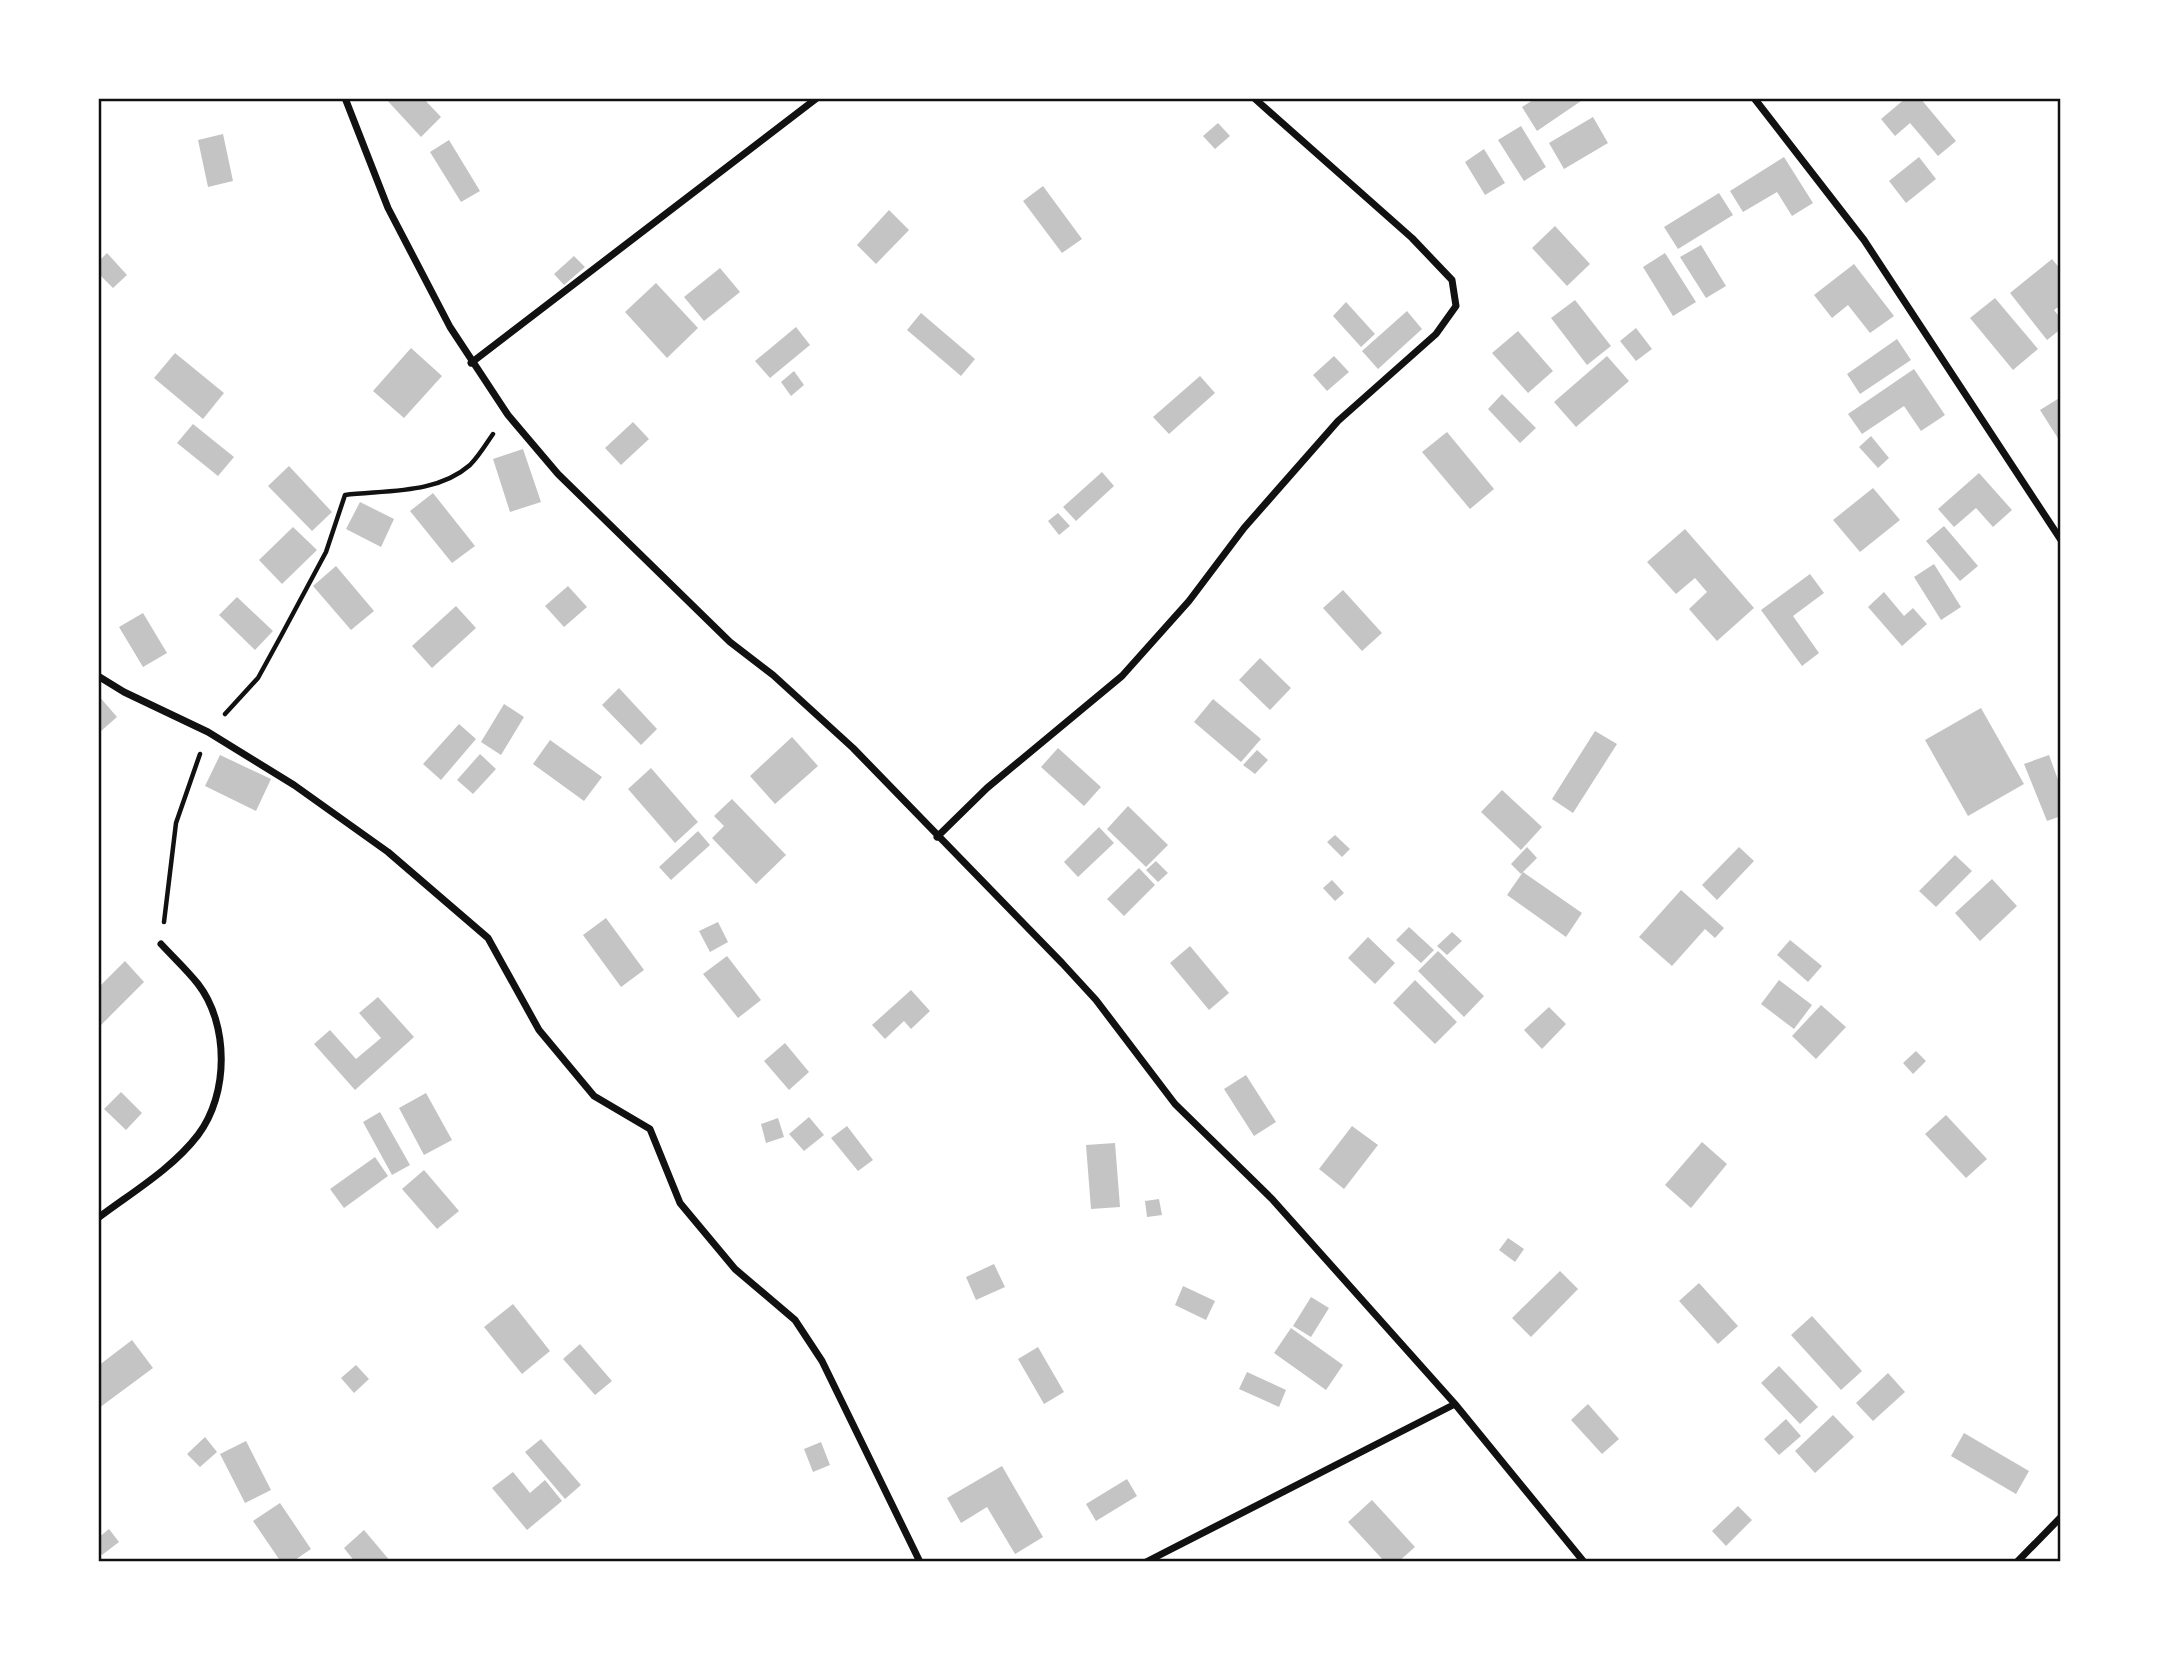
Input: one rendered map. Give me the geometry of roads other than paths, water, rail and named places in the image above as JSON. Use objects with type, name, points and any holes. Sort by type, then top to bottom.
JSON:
[{"type":"street","points":[[345,98],[388,208],[471,363],[508,415],[558,474],[730,642],[774,675],[853,748],[1062,962],[1096,1000],[1175,1104],[1272,1199],[1455,1404],[1584,1562]]},
{"type":"street","points":[[471,363],[817,98]]},
{"type":"street","points":[[937,837],[987,788],[1122,676],[1189,601],[1244,528],[1338,421],[1436,334],[1456,306],[1452,280],[1412,238],[1254,98]]},
{"type":"street","points":[[1263,106],[1272,98]]},
{"type":"street","points":[[1754,98],[1864,240],[2061,540]]},
{"type":"street","points":[[98,676],[124,692],[208,732],[294,785],[388,852],[488,938],[539,1030],[594,1096],[650,1129],[680,1203],[735,1269],[795,1320],[822,1360],[920,1562]]},
{"type":"street","points":[[98,1218],[155,1176],[198,1135],[220,1087],[219,1027],[199,985],[161,944]]},
{"type":"street","points":[[1146,1562],[1455,1404]]},
{"type":"street","points":[[2017,1562],[2061,1517]]}]
